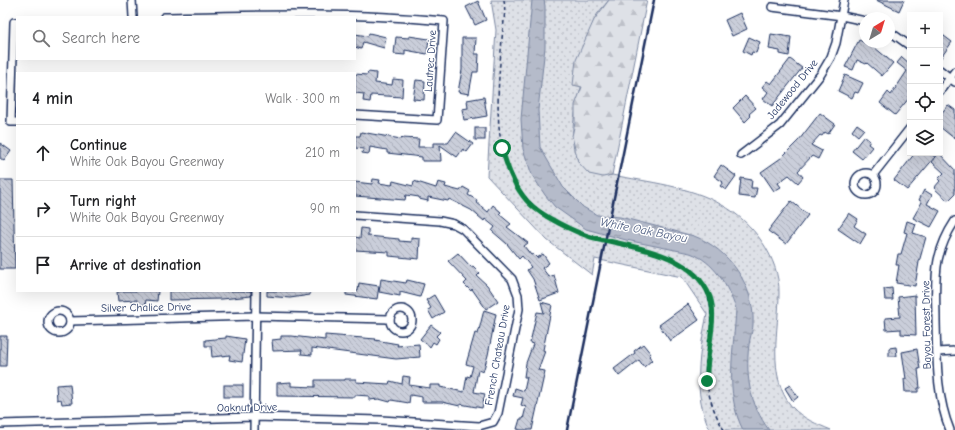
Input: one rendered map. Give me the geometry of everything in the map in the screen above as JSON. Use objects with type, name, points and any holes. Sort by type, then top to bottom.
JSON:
[{"type":"street","points":[[132,0],[133,16]]},
{"type":"street","name":"Jadewood Drive","points":[[741,155],[780,124],[821,74],[831,57],[836,43],[844,0]]},
{"type":"street","points":[[772,7],[842,16],[859,20]]},
{"type":"street","name":"Lautrec Drive","points":[[217,16],[324,14],[389,16],[444,21],[437,120],[356,115]]},
{"type":"street","points":[[14,122],[14,22],[16,22]]},
{"type":"street","points":[[895,35],[907,44]]},
{"type":"street","points":[[943,88],[953,80],[955,71]]},
{"type":"street","points":[[943,72],[953,80]]},
{"type":"street","points":[[873,175],[907,132]]},
{"type":"street","name":"French Chateau Drive","points":[[356,214],[440,221],[454,224],[471,237],[512,279],[518,295],[519,309],[498,414],[493,422]]},
{"type":"street","name":"Bayou Forest Drive","points":[[950,430],[940,402],[935,280],[938,259],[945,239],[955,221]]},
{"type":"street","points":[[254,430],[256,292]]},
{"type":"street","name":"Silver Chalice Drive","points":[[70,321],[255,316],[390,319]]},
{"type":"street","points":[[937,352],[955,351]]},
{"type":"street","name":"Oaknut Drive","points":[[0,424],[254,417],[381,420],[479,426],[493,422]]},
{"type":"path","points":[[504,0],[498,102],[502,148],[506,162],[517,187],[530,204],[548,217],[589,236],[641,248],[681,263],[698,277],[710,297],[712,305],[712,326],[706,368],[707,381],[713,406],[724,430]]},
{"type":"green space","points":[[491,0],[609,0],[595,17],[592,25],[574,123],[574,148],[577,159],[587,171],[600,176],[612,175],[696,193],[722,205],[744,221],[762,242],[769,254],[775,267],[778,280],[779,293],[776,337],[776,367],[784,395],[792,407],[801,415],[810,421],[831,430],[710,430],[704,415],[699,387],[700,358],[707,314],[682,277],[595,259],[592,275],[547,240],[487,176],[496,30]]},
{"type":"green space","points":[[609,0],[647,0],[612,175],[603,177],[589,174],[578,162],[572,136],[575,123],[575,105],[582,87],[573,85],[576,60],[594,20]]},
{"type":"water","name":"White Oak Bayou","points":[[532,0],[544,0],[545,6],[545,47],[538,110],[540,147],[563,187],[583,207],[597,215],[620,217],[694,236],[707,242],[729,260],[744,283],[750,296],[753,324],[748,351],[749,382],[755,405],[769,430],[743,430],[737,416],[732,386],[732,355],[736,309],[724,283],[713,268],[699,257],[690,253],[626,240],[586,229],[555,207],[532,175],[523,149],[521,119]]},
{"type":"building","points":[[876,0],[904,0],[899,11]]},
{"type":"building","points":[[478,1],[486,20],[475,25],[466,7]]},
{"type":"building","points":[[740,13],[747,29],[732,36],[725,20]]},
{"type":"building","points":[[369,33],[386,37],[384,48],[363,42],[361,49],[356,47],[356,34],[368,36]]},
{"type":"building","points":[[771,34],[791,37],[789,56],[780,54],[780,51],[769,49]]},
{"type":"building","points":[[943,35],[952,42],[943,55]]},
{"type":"building","points":[[409,36],[429,39],[427,54],[405,50],[405,55],[394,54],[396,37],[409,38]]},
{"type":"building","points":[[749,37],[760,42],[756,53],[752,52],[751,55],[743,51]]},
{"type":"building","points":[[462,38],[476,38],[475,54],[479,54],[478,72],[473,72],[469,94],[458,92],[462,70]]},
{"type":"building","points":[[859,40],[859,48],[875,48],[893,63],[882,76],[867,63],[866,64],[857,60],[853,70],[845,67]]},
{"type":"building","points":[[902,57],[907,61],[907,71],[897,63]]},
{"type":"building","points":[[790,59],[802,68],[772,106],[763,99],[768,92],[762,87],[767,81],[771,84]]},
{"type":"building","points":[[907,71],[907,101],[895,115],[880,103],[888,92],[891,95]]},
{"type":"building","points":[[368,72],[376,73],[375,83],[392,85],[393,79],[403,80],[402,97],[371,95],[370,102],[363,101],[364,94],[356,93],[356,74],[367,75]]},
{"type":"building","points":[[845,75],[863,83],[858,93],[855,92],[852,98],[838,91]]},
{"type":"building","points":[[416,80],[425,81],[424,100],[413,99]]},
{"type":"building","points":[[745,96],[756,108],[749,114],[751,116],[745,122],[733,108]]},
{"type":"building","points":[[484,97],[487,116],[464,120],[462,109],[468,108],[467,100]]},
{"type":"building","points":[[948,105],[955,110],[955,139],[943,129],[943,111]]},
{"type":"building","points":[[820,113],[835,124],[828,134],[825,132],[822,136],[820,135],[811,145],[822,151],[818,159],[812,156],[798,171],[803,177],[798,183],[789,175],[778,183],[781,187],[774,191],[761,172],[781,158],[799,140]]},
{"type":"building","points":[[857,124],[864,129],[858,136],[852,131]]},
{"type":"building","points":[[475,128],[485,128],[485,140],[475,140]]},
{"type":"building","points":[[361,132],[401,139],[419,139],[418,147],[433,147],[433,143],[448,143],[456,132],[473,144],[467,152],[463,149],[457,157],[440,145],[441,161],[422,161],[422,157],[387,153],[387,150],[370,147],[369,154],[362,153],[363,149],[356,148],[356,136],[360,136]]},
{"type":"building","points":[[864,136],[870,141],[868,144],[872,147],[862,159],[852,151]]},
{"type":"building","points":[[0,143],[11,151],[4,161],[0,158]]},
{"type":"building","points":[[913,156],[935,157],[907,190],[894,180]]},
{"type":"building","points":[[937,156],[942,156],[955,170],[955,194],[948,201],[934,188],[940,181],[938,179],[944,173],[932,162]]},
{"type":"building","points":[[721,165],[736,176],[726,190],[720,186],[723,182],[714,176]]},
{"type":"building","points":[[741,178],[752,180],[751,188],[757,188],[755,198],[739,196]]},
{"type":"building","points":[[373,179],[380,180],[379,183],[392,185],[393,181],[413,186],[414,181],[436,188],[438,182],[446,184],[445,187],[460,191],[463,187],[470,191],[468,195],[477,200],[476,202],[488,212],[493,205],[501,212],[499,214],[511,224],[507,227],[528,243],[524,246],[531,255],[533,254],[537,258],[543,254],[549,263],[542,268],[549,277],[554,275],[559,293],[540,300],[533,279],[527,270],[531,267],[522,256],[519,259],[507,244],[492,231],[495,227],[485,219],[484,221],[471,210],[449,199],[448,201],[428,197],[428,201],[419,199],[419,197],[406,195],[405,200],[356,196],[356,182],[372,184]]},
{"type":"building","points":[[0,180],[13,180],[15,269],[0,269]]},
{"type":"building","points":[[924,190],[932,195],[927,204],[940,211],[931,227],[913,218],[922,202],[919,200]]},
{"type":"building","points":[[791,201],[808,215],[786,244],[768,231]]},
{"type":"building","points":[[849,213],[858,219],[854,226],[866,234],[860,244],[838,229]]},
{"type":"building","points":[[907,221],[916,224],[913,233],[926,237],[919,262],[915,286],[896,283],[899,265],[896,265],[898,254],[901,254],[907,233],[904,232]]},
{"type":"building","points":[[361,228],[368,229],[368,236],[399,239],[399,241],[411,242],[411,238],[420,239],[419,259],[389,256],[389,252],[356,250],[356,237],[360,238]]},
{"type":"building","points":[[458,253],[471,267],[473,266],[480,273],[477,276],[487,285],[498,301],[486,309],[472,289],[471,291],[464,284],[467,281],[448,261]]},
{"type":"building","points":[[381,279],[406,283],[407,280],[424,284],[420,297],[400,292],[400,296],[379,292]]},
{"type":"building","points":[[359,283],[379,286],[377,299],[346,295],[346,292],[358,291]]},
{"type":"building","points":[[892,288],[893,300],[885,300],[884,289]]},
{"type":"building","points":[[117,292],[158,292],[157,301],[146,300],[145,305],[136,304],[137,300],[118,301]]},
{"type":"building","points":[[169,292],[251,292],[251,296],[222,299],[169,300]]},
{"type":"building","points":[[267,292],[310,292],[310,295],[290,298],[267,296]]},
{"type":"building","points":[[434,295],[444,312],[433,319],[428,310],[431,308],[426,300]]},
{"type":"building","points":[[915,295],[916,335],[901,334],[901,329],[886,330],[885,318],[900,317],[898,297]]},
{"type":"building","points":[[541,302],[552,305],[543,350],[545,351],[538,370],[545,371],[532,430],[521,430],[517,429],[520,419],[523,419],[526,407],[521,405],[523,398],[513,396],[515,388],[524,391],[527,377],[524,377],[526,363],[533,344],[530,343],[537,312],[544,313]]},
{"type":"building","points":[[688,304],[699,320],[670,341],[659,325]]},
{"type":"building","points":[[484,310],[496,314],[488,355],[483,372],[478,370],[474,392],[485,394],[482,408],[460,404],[460,406],[442,402],[422,402],[422,397],[410,395],[409,403],[391,400],[390,402],[379,399],[369,400],[369,396],[355,395],[355,397],[277,396],[277,383],[291,382],[291,386],[315,387],[315,380],[356,379],[356,382],[389,384],[390,381],[402,384],[403,376],[410,377],[409,385],[430,388],[430,385],[440,385],[440,387],[464,392],[467,376],[470,377],[473,366],[466,364],[475,333],[478,334]]},
{"type":"building","points":[[431,325],[440,332],[436,336],[439,339],[436,344],[433,342],[430,347],[420,339]]},
{"type":"building","points":[[325,335],[376,339],[375,340],[398,344],[397,346],[419,344],[420,357],[396,359],[312,348],[312,355],[301,354],[302,350],[273,351],[272,340],[281,339],[281,336],[325,340]]},
{"type":"building","points":[[0,336],[7,336],[6,366],[0,366]]},
{"type":"building","points":[[226,336],[245,339],[242,362],[229,360],[230,355],[212,357],[211,346],[205,346],[205,340],[226,338]]},
{"type":"building","points":[[643,344],[651,354],[649,356],[652,360],[644,367],[639,360],[619,376],[614,369],[635,353],[634,351]]},
{"type":"building","points":[[896,347],[897,356],[889,356],[889,348]]},
{"type":"building","points":[[917,349],[920,369],[918,369],[920,388],[918,388],[918,392],[905,392],[904,379],[906,379],[902,352]]},
{"type":"building","points":[[70,384],[72,403],[62,404],[61,399],[57,400],[56,385]]},
{"type":"building","points":[[224,385],[243,385],[243,397],[224,397]]},
{"type":"building","points":[[790,385],[798,397],[793,401],[785,388]]},
{"type":"railway","points":[[567,430],[654,0]]},
{"type":"route","points":[[502,148],[510,174],[517,187],[538,212],[589,236],[646,249],[681,263],[698,277],[710,297],[712,305],[712,326],[706,368],[707,381]]}]
